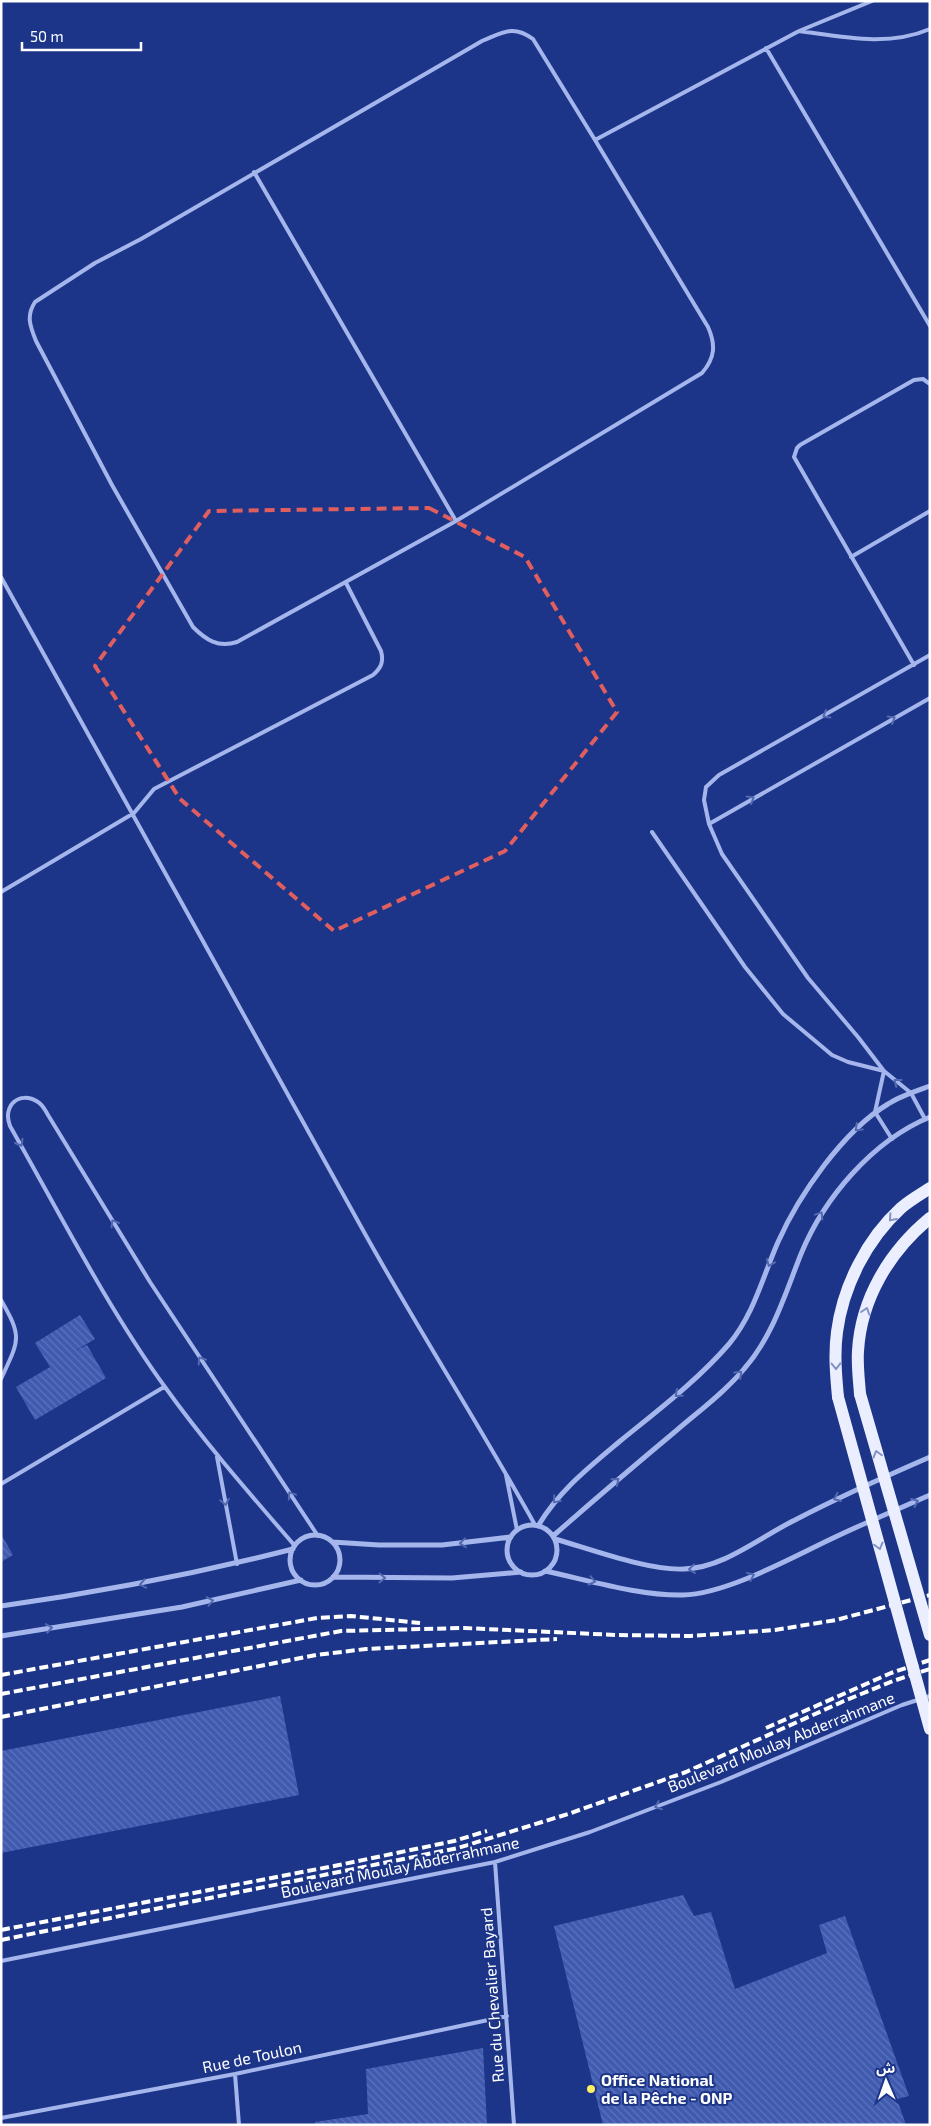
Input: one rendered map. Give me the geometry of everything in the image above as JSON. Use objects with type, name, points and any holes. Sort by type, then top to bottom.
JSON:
[{"type":"main road","points":[[930,1188],[902,1208],[879,1233],[858,1266],[845,1296],[837,1332],[835,1366],[838,1397],[930,1729]]},
{"type":"main road","points":[[930,1218],[914,1231],[890,1259],[874,1287],[863,1318],[858,1351],[860,1394],[930,1635]]},
{"type":"street","points":[[536,1526],[553,1503],[578,1476],[680,1393],[730,1342],[750,1311],[796,1206],[834,1154],[850,1136],[875,1112],[893,1101],[930,1086]]},
{"type":"street","points":[[554,1537],[744,1370],[762,1345],[774,1322],[814,1224],[835,1192],[850,1176],[892,1139],[927,1118]]},
{"type":"street","points":[[520,1572],[509,1558],[508,1546],[511,1537],[517,1530],[523,1527],[536,1526],[546,1530],[554,1537],[639,1563],[682,1570],[709,1566],[835,1499],[930,1457]]},
{"type":"street","points":[[545,1571],[654,1594],[685,1595],[702,1593],[771,1567],[930,1495]]},
{"type":"street","points":[[332,1542],[337,1548],[340,1564],[333,1577],[320,1585],[312,1585],[301,1580],[293,1572],[290,1564],[294,1548],[303,1538],[318,1536],[332,1542],[442,1545],[511,1537]]},
{"type":"street","points":[[333,1577],[452,1578],[520,1572],[533,1575],[545,1571],[554,1563],[557,1551],[554,1537]]},
{"type":"street","points":[[1,1606],[105,1591],[236,1564],[294,1548]]},
{"type":"street","points":[[1,1636],[182,1607],[301,1580]]},
{"type":"lane","points":[[595,140],[799,31],[872,1]]},
{"type":"lane","points":[[799,31],[889,40],[915,36],[930,29]]},
{"type":"lane","points":[[509,30],[524,32],[533,39],[595,140],[708,327],[713,338],[711,363],[702,373],[456,522],[237,642],[221,645],[202,636],[194,627],[117,493],[45,359],[28,320],[29,311],[35,302],[95,263],[141,239],[482,41],[509,30]]},
{"type":"lane","points":[[766,48],[930,326]]},
{"type":"lane","points":[[254,172],[456,522]]},
{"type":"lane","points":[[914,664],[796,461],[795,452],[800,445],[914,380],[923,379],[930,384]]},
{"type":"lane","points":[[851,557],[930,511]]},
{"type":"lane","points":[[1,577],[134,813],[365,1234],[505,1470],[536,1526]]},
{"type":"lane","points":[[1,892],[134,813],[154,789],[373,675],[379,669],[383,657],[346,583]]},
{"type":"lane","points":[[927,1118],[911,1093],[884,1071],[785,947],[722,854],[709,824],[704,800],[706,787],[710,782],[930,655]]},
{"type":"lane","points":[[709,824],[930,698]]},
{"type":"lane","points":[[652,832],[745,967],[783,1014],[832,1054],[848,1062],[884,1071]]},
{"type":"lane","points":[[884,1071],[875,1112],[892,1139]]},
{"type":"lane","points":[[294,1548],[216,1454],[164,1387],[116,1311],[10,1126],[6,1113],[8,1107],[21,1099],[32,1100],[41,1104],[150,1282],[318,1536]]},
{"type":"lane","points":[[1,1113],[6,1113]]},
{"type":"lane","points":[[1,1300],[14,1322],[17,1344],[1,1379]]},
{"type":"lane","points":[[1,1484],[164,1387]]},
{"type":"lane","points":[[216,1454],[236,1564]]},
{"type":"lane","points":[[505,1470],[517,1530]]},
{"type":"lane","name":"Boulevard Moulay Abderrahmane","points":[[1,1961],[495,1862],[590,1832],[720,1782],[902,1705],[930,1696]]},
{"type":"lane","name":"Rue du Chevalier Bayard","points":[[495,1862],[514,2125]]},
{"type":"lane","name":"Rue de Toulon","points":[[1,2118],[234,2074],[507,2016]]},
{"type":"lane","points":[[234,2074],[239,2125]]},
{"type":"highlighted area","points":[[429,508],[525,557],[617,712],[505,851],[334,931],[180,799],[95,666],[209,511]]},
{"type":"building","points":[[80,1315],[95,1339],[75,1351],[87,1345],[106,1378],[35,1420],[16,1387],[50,1367],[35,1343]]},
{"type":"building","points":[[1,1534],[13,1555],[1,1562]]},
{"type":"building","points":[[280,1696],[299,1795],[1,1853],[1,1751]]},
{"type":"building","points":[[683,1895],[694,1916],[711,1912],[735,1989],[827,1953],[819,1925],[845,1916],[909,2096],[897,2099],[906,2125],[603,2125],[554,1926]]},
{"type":"building","points":[[483,2048],[487,2125],[316,2125],[315,2122],[368,2114],[366,2069]]},
{"type":"railway","points":[[1,1694],[341,1631],[464,1628],[617,1635],[690,1636],[775,1630],[836,1620],[930,1595]]},
{"type":"railway","points":[[1,1675],[317,1618],[351,1616],[420,1623]]},
{"type":"railway","points":[[1,1717],[316,1655],[366,1649],[557,1639]]},
{"type":"railway","points":[[766,1728],[891,1673],[930,1660]]},
{"type":"railway","points":[[1,1940],[458,1848],[568,1814],[686,1772],[844,1701],[893,1681],[930,1669]]},
{"type":"railway","points":[[1,1930],[339,1865],[454,1841],[487,1831]]},
{"type":"place","name":"Office National de la Pêche - ONP","points":[[591,2089]]}]
